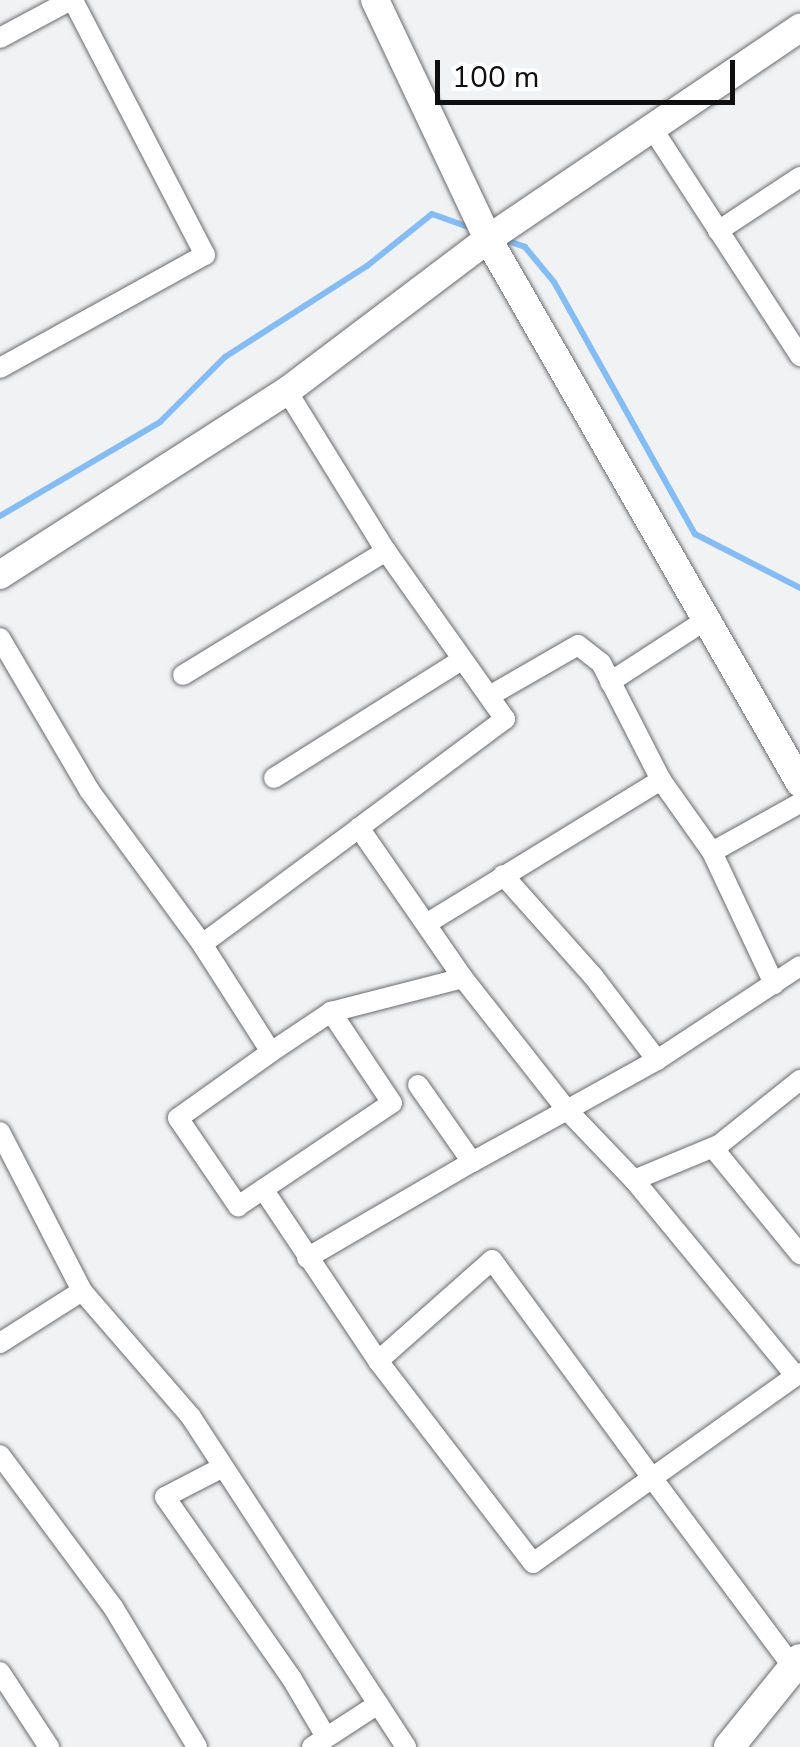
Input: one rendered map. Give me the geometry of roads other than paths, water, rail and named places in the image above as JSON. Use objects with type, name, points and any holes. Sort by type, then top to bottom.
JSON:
[{"type":"main road","points":[[741,1742],[797,1663]]},
{"type":"street","points":[[0,38],[72,0],[205,255],[0,368]]},
{"type":"street","points":[[375,0],[488,239],[709,618],[800,784]]},
{"type":"street","points":[[0,575],[287,391],[488,239],[800,28]]},
{"type":"street","points":[[652,128],[800,356]]},
{"type":"street","points":[[718,230],[800,177]]},
{"type":"street","points":[[202,944],[505,719],[386,550],[287,391]]},
{"type":"street","points":[[183,675],[386,550]]},
{"type":"street","points":[[610,682],[709,618]]},
{"type":"street","points":[[0,638],[89,790],[202,944],[270,1052]]},
{"type":"street","points":[[491,695],[578,645],[601,662],[660,780],[712,852],[774,984]]},
{"type":"street","points":[[274,778],[460,660]]},
{"type":"street","points":[[426,924],[660,780]]},
{"type":"street","points":[[712,852],[800,804]]},
{"type":"street","points":[[263,1189],[378,1361],[533,1563],[797,1374],[634,1180],[567,1110],[463,978],[359,828]]},
{"type":"street","points":[[503,875],[592,976],[657,1060]]},
{"type":"street","points":[[307,1258],[657,1060],[800,966]]},
{"type":"street","points":[[331,1012],[392,1103],[238,1206],[178,1118],[331,1012],[463,978]]},
{"type":"street","points":[[800,1080],[714,1149],[800,1254]]},
{"type":"street","points":[[418,1086],[472,1162]]},
{"type":"street","points":[[0,1132],[82,1291],[191,1417],[406,1747]]},
{"type":"street","points":[[634,1180],[721,1144]]},
{"type":"street","points":[[378,1361],[492,1260],[652,1478],[797,1663]]},
{"type":"street","points":[[0,1343],[82,1291]]},
{"type":"street","points":[[0,1456],[113,1607],[197,1747]]},
{"type":"street","points":[[223,1467],[165,1497],[292,1679],[319,1742],[378,1704]]},
{"type":"street","points":[[0,1672],[49,1747]]},
{"type":"waterway","points":[[0,516],[160,422],[225,357],[367,266],[432,214],[474,229]]},
{"type":"waterway","points":[[505,240],[525,247],[554,282],[695,534],[800,588]]}]
